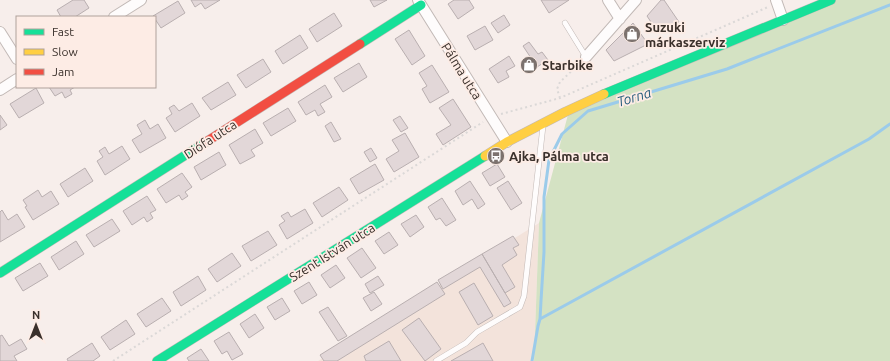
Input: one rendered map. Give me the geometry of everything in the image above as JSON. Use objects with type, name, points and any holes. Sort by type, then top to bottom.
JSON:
[{"type":"main road","name":"Szent István utca","points":[[157,361],[507,142],[599,96],[831,0]]},
{"type":"main road","name":"Diófa utca","points":[[0,273],[419,2]]},
{"type":"street","points":[[116,16],[141,0]]},
{"type":"street","points":[[608,0],[620,20]]},
{"type":"street","points":[[586,57],[636,0]]},
{"type":"street","name":"Pálma utca","points":[[419,2],[507,142]]},
{"type":"street","points":[[777,2],[783,20]]},
{"type":"street","points":[[0,32],[16,57]]},
{"type":"street","points":[[0,90],[16,80]]},
{"type":"lane","points":[[566,23],[586,57]]},
{"type":"lane","points":[[436,361],[466,343],[477,332],[520,307],[524,296],[544,123]]},
{"type":"path","points":[[112,361],[491,117],[560,98],[777,2]]},
{"type":"path","points":[[560,98],[557,89],[560,82],[586,57]]},
{"type":"shaded area","points":[[539,223],[534,361],[318,361]]},
{"type":"green space","points":[[834,0],[890,0],[890,361],[534,361],[539,223],[569,111]]},
{"type":"building","points":[[73,0],[84,0],[89,8],[77,16],[60,16],[57,10]]},
{"type":"building","points":[[191,0],[220,0],[205,9],[201,3],[195,7]]},
{"type":"building","points":[[370,0],[387,0],[374,7]]},
{"type":"building","points":[[454,0],[469,0],[474,8],[458,19],[448,4]]},
{"type":"building","points":[[541,0],[569,0],[549,13]]},
{"type":"building","points":[[661,0],[664,0],[679,22],[657,31],[647,16]]},
{"type":"building","points":[[178,1],[185,13],[161,28],[156,20],[156,16],[153,16]]},
{"type":"building","points":[[334,13],[342,26],[317,42],[309,29]]},
{"type":"building","points":[[504,15],[510,25],[498,33],[491,23]]},
{"type":"building","name":"Suzuki márkaszerviz","points":[[633,23],[648,44],[614,61],[606,50]]},
{"type":"building","points":[[485,26],[493,40],[475,50],[467,36]]},
{"type":"building","points":[[409,30],[425,56],[412,65],[395,39]]},
{"type":"building","points":[[300,35],[308,48],[283,64],[275,51]]},
{"type":"building","points":[[529,42],[538,54],[542,52],[548,60],[537,67],[523,46]]},
{"type":"building","points":[[509,56],[515,66],[506,71],[509,77],[498,83],[489,69]]},
{"type":"building","name":"Starbike","points":[[529,57],[536,68],[530,73],[522,62]]},
{"type":"building","points":[[263,59],[271,72],[246,88],[237,75]]},
{"type":"building","points":[[359,63],[367,77],[343,92],[334,78]]},
{"type":"building","points":[[432,65],[449,92],[430,103],[422,89],[427,86],[419,73]]},
{"type":"building","points":[[228,82],[236,95],[211,110],[202,98]]},
{"type":"building","points":[[325,85],[332,97],[320,104],[325,112],[318,116],[315,110],[306,115],[298,102]]},
{"type":"building","points":[[36,88],[44,103],[19,118],[10,104]]},
{"type":"building","points":[[50,88],[73,88],[70,90],[72,94],[65,98],[62,92],[55,96]]},
{"type":"building","points":[[453,99],[471,127],[443,145],[436,134],[451,125],[439,108]]},
{"type":"building","points":[[192,103],[200,116],[175,132],[166,118],[172,114],[169,108],[174,105],[179,111]]},
{"type":"building","points":[[288,108],[296,121],[271,136],[263,123]]},
{"type":"building","points":[[0,115],[7,125],[0,130]]},
{"type":"building","points":[[400,116],[408,128],[401,132],[393,120]]},
{"type":"building","points":[[145,120],[150,129],[158,124],[166,138],[140,153],[132,140],[142,134],[137,125]]},
{"type":"building","points":[[331,122],[341,139],[334,142],[325,126]]},
{"type":"building","points":[[255,129],[263,143],[251,150],[255,156],[240,164],[229,145]]},
{"type":"building","points":[[405,133],[419,157],[394,172],[386,159],[399,151],[392,140]]},
{"type":"building","points":[[122,146],[130,159],[105,175],[97,161],[103,157],[99,151],[105,147],[109,154]]},
{"type":"building","points":[[371,148],[377,158],[370,162],[364,152]]},
{"type":"building","points":[[219,152],[226,165],[201,180],[194,167]]},
{"type":"building","points":[[375,164],[384,180],[359,194],[350,179]]},
{"type":"building","points":[[497,164],[505,177],[490,186],[482,173]]},
{"type":"building","points":[[85,168],[93,181],[68,197],[60,184]]},
{"type":"building","points":[[182,173],[192,187],[185,192],[188,196],[182,200],[179,195],[166,203],[157,189]]},
{"type":"building","points":[[470,181],[485,204],[478,209],[472,199],[463,205],[455,191]]},
{"type":"building","points":[[508,181],[522,203],[511,210],[497,188]]},
{"type":"building","points":[[339,187],[348,200],[322,217],[313,203]]},
{"type":"building","points":[[38,190],[42,197],[51,191],[59,204],[33,220],[25,207],[27,206],[23,200]]},
{"type":"building","points":[[147,196],[156,210],[150,213],[153,218],[147,222],[144,217],[132,225],[123,211]]},
{"type":"building","points":[[442,198],[456,220],[446,226],[440,218],[436,220],[428,207]]},
{"type":"building","points":[[305,209],[313,223],[287,239],[279,225],[285,221],[281,216],[288,212],[291,217]]},
{"type":"building","points":[[2,210],[8,220],[17,214],[25,227],[0,242],[0,212]]},
{"type":"building","points":[[416,215],[424,227],[410,237],[401,224]]},
{"type":"building","points":[[112,219],[120,231],[94,247],[86,235]]},
{"type":"building","points":[[268,231],[277,245],[251,261],[242,246]]},
{"type":"building","points":[[389,232],[398,245],[384,254],[375,241]]},
{"type":"building","points":[[513,236],[519,245],[513,248],[517,255],[502,265],[515,287],[505,293],[482,254]]},
{"type":"building","points":[[76,241],[84,254],[59,270],[51,257]]},
{"type":"building","points":[[362,248],[376,268],[361,278],[347,258]]},
{"type":"building","points":[[232,253],[241,266],[217,282],[208,269]]},
{"type":"building","points":[[482,254],[511,303],[504,307],[480,267],[443,289],[438,280]]},
{"type":"building","points":[[40,263],[48,276],[23,291],[15,278]]},
{"type":"building","points":[[336,265],[345,278],[330,288],[321,275]]},
{"type":"building","points":[[198,276],[206,290],[181,306],[173,292]]},
{"type":"building","points":[[378,276],[384,285],[370,293],[365,284]]},
{"type":"building","points":[[309,282],[317,295],[302,304],[294,291]]},
{"type":"building","points":[[437,282],[445,294],[337,361],[324,361],[320,355]]},
{"type":"building","points":[[474,283],[493,316],[478,325],[459,292]]},
{"type":"building","points":[[374,292],[382,304],[371,311],[363,298]]},
{"type":"building","points":[[162,298],[171,311],[146,327],[137,314]]},
{"type":"building","points":[[282,298],[290,311],[275,320],[267,307]]},
{"type":"building","points":[[328,307],[347,336],[338,341],[319,312]]},
{"type":"building","points":[[255,314],[264,328],[249,338],[240,324]]},
{"type":"building","points":[[419,318],[441,349],[425,361],[402,330]]},
{"type":"building","points":[[126,320],[135,334],[110,350],[101,337]]},
{"type":"building","points":[[229,332],[243,354],[232,360],[227,351],[222,354],[214,341]]},
{"type":"building","points":[[2,335],[9,346],[21,339],[27,349],[14,356],[17,361],[0,361],[0,336]]},
{"type":"building","points":[[389,341],[401,361],[366,361],[364,356]]},
{"type":"building","points":[[92,343],[100,356],[93,361],[68,361],[67,359]]},
{"type":"building","points":[[483,343],[493,361],[451,361]]},
{"type":"building","points":[[201,349],[209,361],[189,361],[187,358]]},
{"type":"waterway","name":"Torna","points":[[532,361],[540,319],[544,252],[544,197],[549,160],[562,134],[588,111],[727,69],[890,5]]},
{"type":"waterway","name":"Torna","points":[[540,319],[869,139],[890,124]]},
{"type":"traffic: fast","points":[[604,94],[831,0]]},
{"type":"traffic: fast","points":[[360,44],[421,5]]},
{"type":"traffic: fast","points":[[0,273],[206,142]]},
{"type":"traffic: fast","points":[[157,361],[485,156]]},
{"type":"traffic: slow","points":[[485,156],[507,142],[604,94]]},
{"type":"traffic: jam","points":[[206,142],[360,44]]},
{"type":"place","name":"Suzuki márkaszerviz","points":[[632,34]]},
{"type":"place","name":"Starbike","points":[[529,65]]},
{"type":"place","name":"Ajka, Pálma utca","points":[[496,156]]}]
